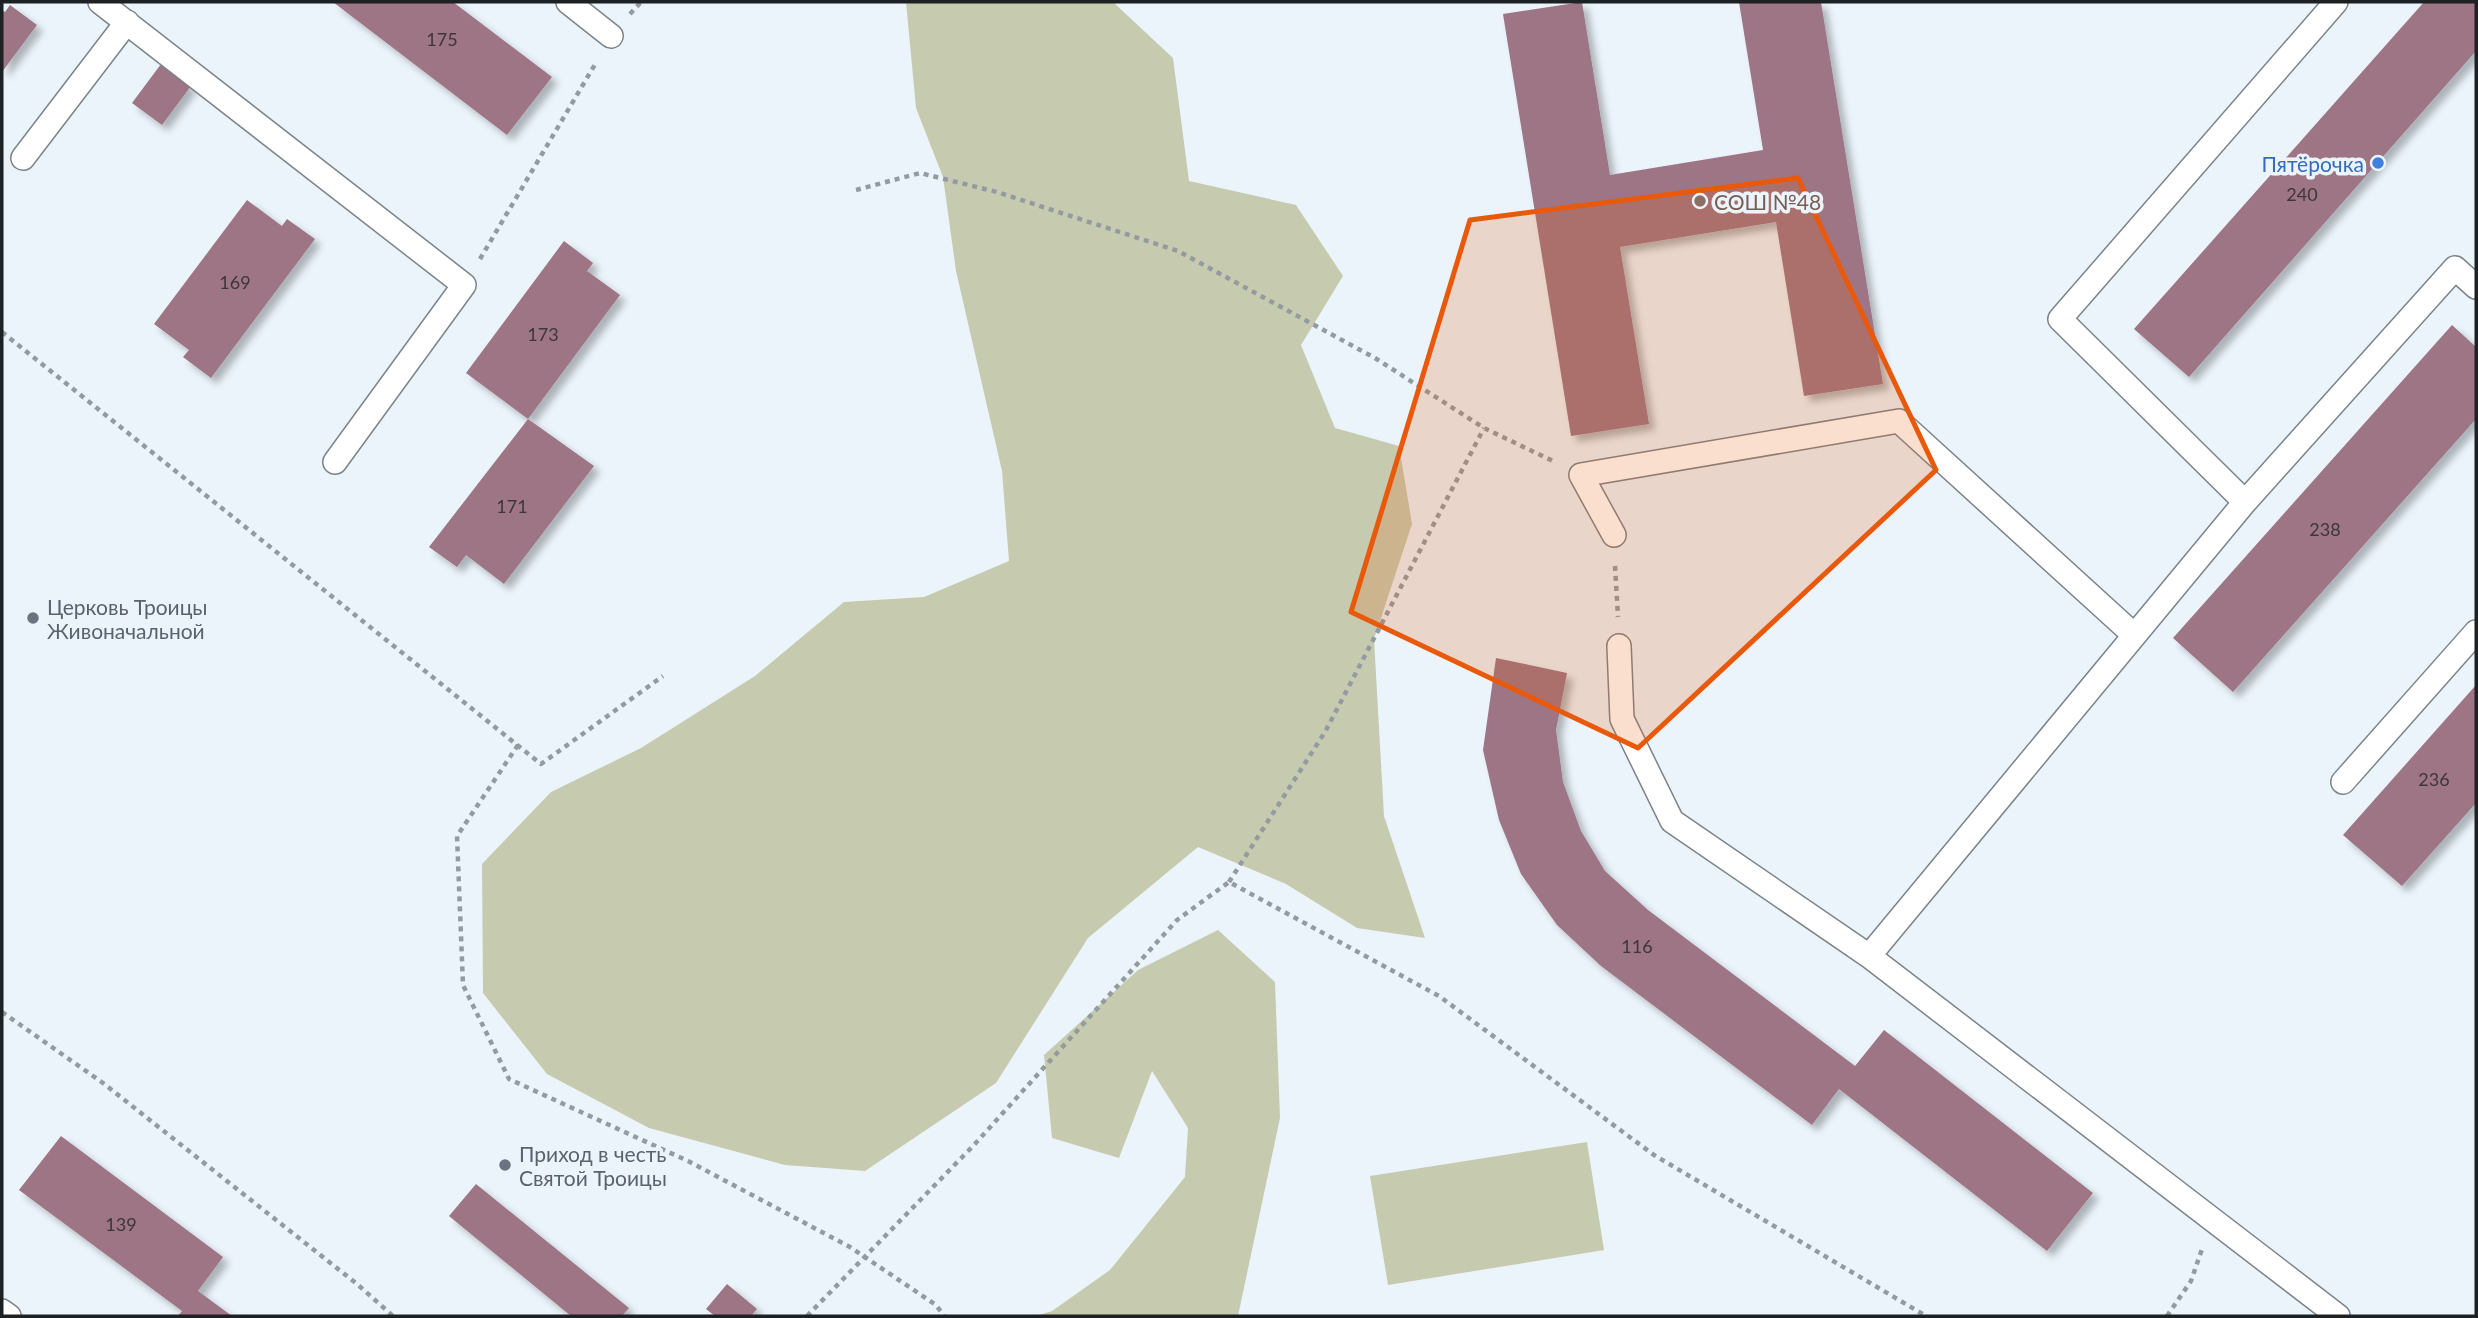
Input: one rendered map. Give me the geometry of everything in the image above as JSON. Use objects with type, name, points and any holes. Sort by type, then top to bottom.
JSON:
[{"type":"lane","points":[[100,2],[464,285],[335,462]]},
{"type":"lane","points":[[568,2],[611,36]]},
{"type":"lane","points":[[2245,502],[2060,319],[2336,2]]},
{"type":"lane","points":[[23,158],[127,22]]},
{"type":"lane","points":[[1869,956],[2245,502],[2455,268],[2476,287]]},
{"type":"lane","points":[[1614,535],[1581,475],[1899,421],[2134,635]]},
{"type":"lane","points":[[2343,782],[2476,632]]},
{"type":"lane","points":[[1619,646],[1622,719],[1672,821],[1869,956],[2338,1316]]},
{"type":"lane","points":[[2,1311],[9,1316]]},
{"type":"path","points":[[464,285],[611,36],[641,2]]},
{"type":"path","points":[[856,190],[920,173],[997,192],[1178,251],[1375,358],[1484,428],[1581,475]]},
{"type":"path","points":[[2,332],[421,671],[541,764],[663,677]]},
{"type":"path","points":[[807,1316],[974,1145],[1177,920],[1229,882],[1325,732],[1484,428]]},
{"type":"path","points":[[1614,535],[1619,646]]},
{"type":"path","points":[[518,745],[457,836],[463,985],[509,1079],[688,1161],[864,1256],[936,1305],[944,1316]]},
{"type":"path","points":[[1229,882],[1439,996],[1654,1155],[1926,1316]]},
{"type":"path","points":[[2,1013],[113,1091],[393,1316]]},
{"type":"path","points":[[2167,1316],[2191,1281],[2212,1219]]},
{"type":"highlighted area","points":[[1798,178],[1936,470],[1638,748],[1351,612],[1470,220]]},
{"type":"green space","points":[[906,2],[1113,2],[1173,58],[1189,181],[1296,205],[1343,276],[1301,345],[1335,428],[1399,446],[1412,524],[1374,639],[1384,816],[1425,938],[1357,928],[1286,884],[1198,847],[1088,938],[996,1083],[865,1171],[785,1165],[649,1128],[547,1074],[483,993],[482,864],[551,792],[641,748],[755,676],[844,602],[924,597],[1009,561],[1002,471],[956,271],[943,177],[916,108]]},
{"type":"green space","points":[[1218,930],[1275,982],[1280,1118],[1238,1316],[1036,1316],[1052,1311],[1110,1270],[1185,1177],[1188,1128],[1152,1071],[1119,1158],[1052,1138],[1044,1055],[1138,970]]},
{"type":"green space","points":[[1587,1142],[1604,1250],[1388,1285],[1370,1176]]},
{"type":"building","points":[[333,2],[453,2],[552,77],[507,135]]},
{"type":"building","points":[[1582,2],[1610,175],[1763,150],[1739,2],[1821,2],[1883,384],[1804,396],[1776,222],[1620,247],[1649,424],[1571,436],[1503,14]]},
{"type":"building","points":[[2424,2],[2476,2],[2476,51],[2189,377],[2134,329]]},
{"type":"building","points":[[10,5],[37,25],[2,72],[2,10],[5,12]]},
{"type":"building","points":[[161,64],[191,86],[162,125],[132,103]]},
{"type":"building","points":[[247,200],[282,226],[287,219],[315,239],[211,378],[183,357],[189,350],[154,324]]},
{"type":"building","points":[[564,241],[593,263],[587,271],[620,295],[528,419],[466,373]]},
{"type":"building","points":[[2452,325],[2476,347],[2476,419],[2233,692],[2173,638]]},
{"type":"building","points":[[528,419],[594,466],[504,584],[466,555],[457,567],[429,547]]},
{"type":"building","points":[[1496,658],[1567,673],[1556,730],[1563,782],[1581,831],[1605,871],[1648,910],[1855,1066],[1884,1030],[2093,1193],[2047,1251],[1839,1089],[1812,1125],[1601,966],[1557,925],[1521,874],[1499,820],[1483,750]]},
{"type":"building","points":[[2476,685],[2476,803],[2402,886],[2343,835]]},
{"type":"building","points":[[61,1136],[223,1257],[198,1291],[232,1316],[178,1316],[182,1311],[19,1190]]},
{"type":"building","points":[[476,1184],[629,1308],[622,1316],[571,1316],[449,1216]]},
{"type":"building","points":[[727,1284],[757,1309],[751,1316],[715,1316],[706,1309]]},
{"type":"place","name":"Пятёрочка","points":[[2378,163]]},
{"type":"place","name":"СОШ №48","points":[[1700,201]]},
{"type":"place","name":"Церковь Троицы Живоначальной","points":[[33,618]]},
{"type":"place","name":"Приход в честь Святой Троицы","points":[[505,1165]]}]
